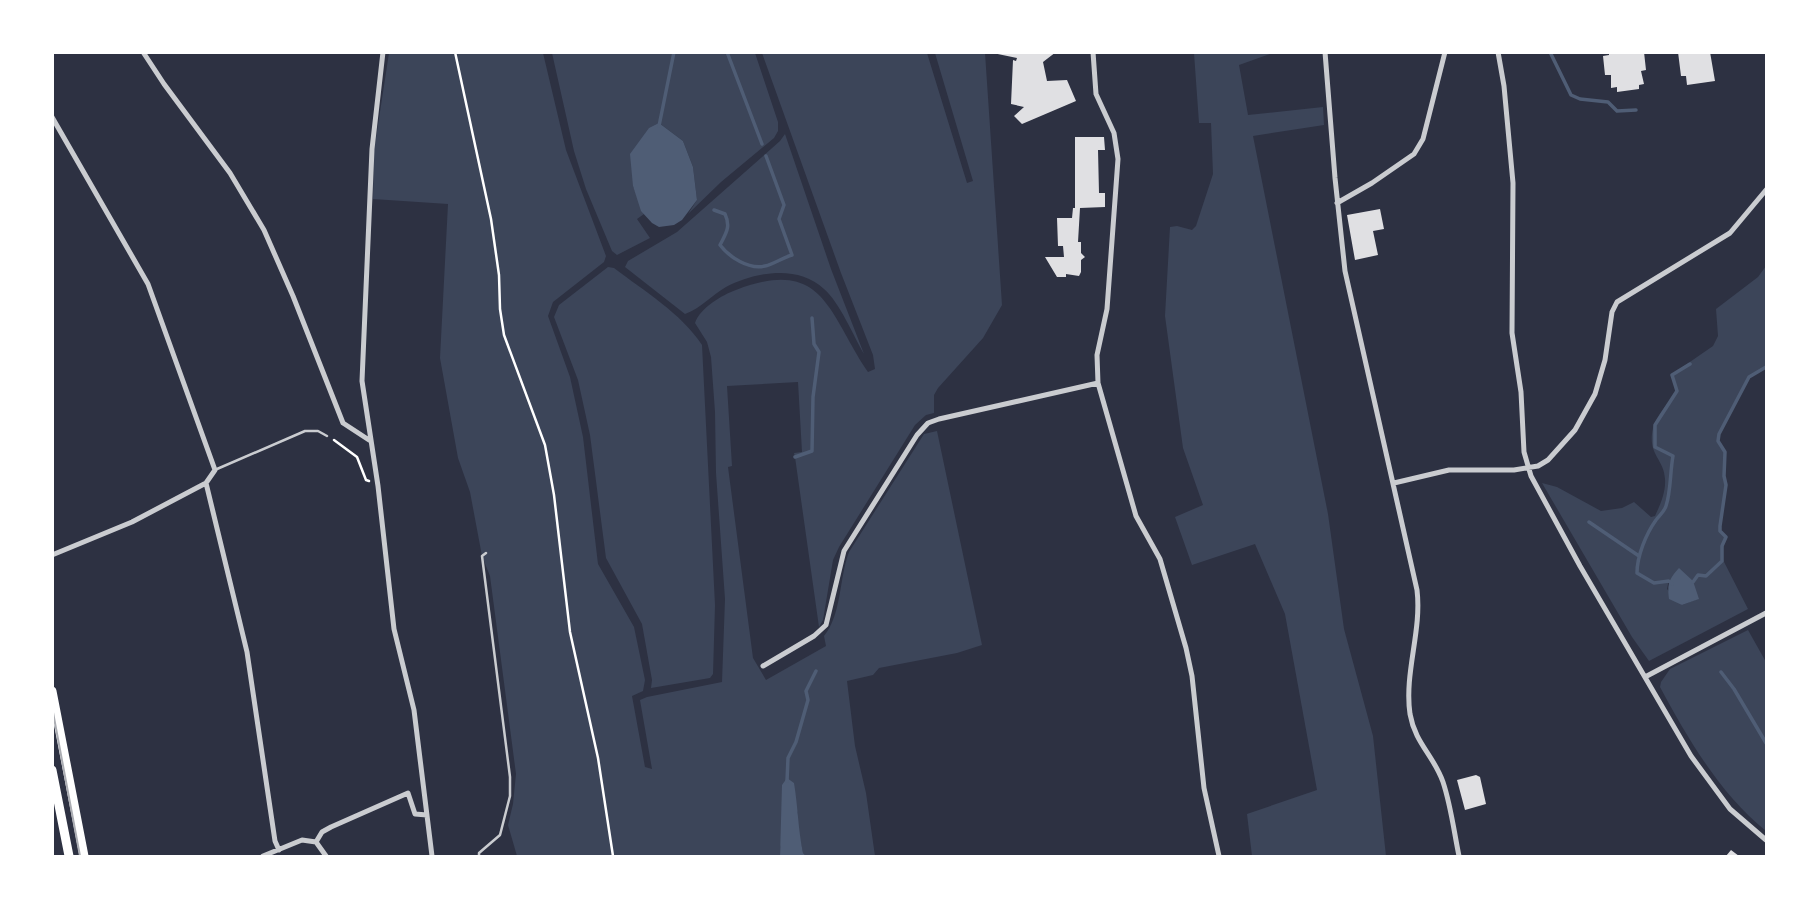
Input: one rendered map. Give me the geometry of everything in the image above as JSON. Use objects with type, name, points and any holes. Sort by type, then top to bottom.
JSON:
[{"type":"main road","points":[[52,691],[84,856]]},
{"type":"main road","points":[[52,770],[69,856]]},
{"type":"street","points":[[144,52],[164,85],[230,173],[264,230],[343,423],[369,440]]},
{"type":"street","points":[[383,52],[372,149],[362,381],[378,486],[394,629],[414,710],[432,856]]},
{"type":"street","points":[[1093,52],[1096,94],[1114,133],[1118,159],[1107,309],[1097,355],[1098,383],[1136,516],[1160,559],[1186,648],[1192,676],[1204,788],[1219,856]]},
{"type":"street","points":[[1325,52],[1345,271],[1394,483],[1418,605],[1409,697],[1410,713],[1418,741],[1433,761],[1443,782],[1459,856]]},
{"type":"street","points":[[1337,203],[1372,183],[1414,153],[1423,139],[1445,52]]},
{"type":"street","points":[[1497,52],[1513,183],[1512,333],[1521,392],[1524,452],[1529,468],[1543,501],[1691,756],[1730,809],[1766,840]]},
{"type":"street","points":[[52,117],[148,284],[215,470],[206,483],[132,522],[52,555]]},
{"type":"street","points":[[1394,483],[1448,470],[1529,468],[1548,460],[1567,440],[1583,417],[1602,375],[1612,312],[1617,302],[1730,233],[1766,190]]},
{"type":"street","points":[[762,666],[814,636],[826,625],[844,551],[917,435],[928,424],[939,419],[1098,383]]},
{"type":"street","points":[[206,483],[247,652],[275,841],[279,850]]},
{"type":"street","points":[[1645,677],[1766,614]]},
{"type":"street","points":[[316,842],[322,832],[331,827],[408,793],[415,814],[427,815]]},
{"type":"street","points":[[263,856],[302,841],[316,842]]},
{"type":"street","points":[[316,842],[326,856]]},
{"type":"lane","points":[[215,470],[305,431],[318,431],[327,436]]},
{"type":"lane","points":[[479,856],[479,853],[500,835],[510,796],[509,763],[482,556],[486,553]]},
{"type":"path","points":[[455,52],[491,219],[499,275],[503,335],[545,445],[554,495],[570,632],[598,758],[613,856]]},
{"type":"path","points":[[327,436],[357,457],[366,480],[378,486]]},
{"type":"shaded area","points":[[389,53],[543,53],[566,150],[606,256],[604,262],[553,302],[548,316],[570,377],[583,437],[598,564],[634,627],[645,680],[643,691],[632,696],[645,767],[652,769],[640,700],[722,682],[725,599],[716,473],[715,412],[711,357],[707,342],[695,323],[698,317],[712,303],[730,292],[765,281],[788,280],[806,285],[820,296],[832,311],[868,372],[875,369],[873,355],[762,53],[927,53],[967,183],[973,181],[935,53],[985,53],[1002,305],[983,338],[938,388],[934,395],[934,413],[926,415],[915,425],[839,547],[833,560],[823,620],[819,627],[794,453],[802,452],[798,382],[727,386],[732,466],[728,467],[753,658],[766,680],[826,646],[824,636],[837,607],[849,552],[924,434],[937,431],[982,645],[957,653],[879,668],[873,675],[847,681],[855,746],[866,793],[875,856],[806,856],[796,822],[798,811],[780,847],[780,856],[517,856],[508,825],[516,774],[490,576],[482,556],[470,492],[458,458],[440,358],[448,204],[373,199],[374,151]]},
{"type":"shaded area","points":[[552,53],[755,53],[778,122],[778,131],[774,138],[721,182],[688,214],[697,200],[693,167],[683,141],[659,123],[633,186],[644,214],[637,219],[650,238],[617,255],[612,251],[586,189],[574,151]]},
{"type":"shaded area","points":[[1194,53],[1273,53],[1239,65],[1248,115],[1323,107],[1324,125],[1253,136],[1328,514],[1344,629],[1373,736],[1386,856],[1252,856],[1247,814],[1317,790],[1285,614],[1255,544],[1192,565],[1175,517],[1203,505],[1183,448],[1165,316],[1170,227],[1192,230],[1196,226],[1213,174],[1211,123],[1199,123]]},
{"type":"shaded area","points":[[659,123],[683,141],[693,167],[697,200],[682,220],[674,225],[659,227],[641,211],[633,186],[630,154],[649,128]]},
{"type":"shaded area","points":[[785,134],[831,269],[864,354],[830,295],[814,281],[802,276],[776,273],[750,277],[726,287],[685,314],[625,267],[628,261],[677,232]]},
{"type":"shaded area","points":[[1766,266],[1766,367],[1749,377],[1719,434],[1718,441],[1725,452],[1726,485],[1720,531],[1726,537],[1721,556],[1748,609],[1649,661],[1632,637],[1542,483],[1557,487],[1601,511],[1622,508],[1634,502],[1651,517],[1655,516],[1664,494],[1665,479],[1652,444],[1653,428],[1677,391],[1671,375],[1713,346],[1718,336],[1716,309],[1758,277]],"holes":[[[1669,579],[1698,599],[1682,605],[1667,589]]]},
{"type":"shaded area","points":[[608,267],[614,268],[661,303],[684,323],[702,345],[715,605],[713,674],[710,678],[651,688],[652,680],[642,624],[606,558],[590,435],[578,380],[554,317],[559,305]]},
{"type":"shaded area","points":[[1679,568],[1693,581],[1699,599],[1682,605],[1669,599],[1668,594],[1670,582]]},
{"type":"shaded area","points":[[1748,630],[1766,662],[1766,831],[1734,800],[1706,765],[1660,687],[1670,669]]},
{"type":"shaded area","points":[[787,778],[794,783],[801,844],[806,856],[780,856],[782,785]]},
{"type":"building","points":[[988,52],[1056,52],[1043,62],[1047,81],[1067,80],[1076,101],[1022,124],[1014,116],[1024,107],[1011,104],[1013,60],[1016,61],[1017,58]]},
{"type":"building","points":[[1609,52],[1644,52],[1646,70],[1641,71],[1644,84],[1639,85],[1639,89],[1617,92],[1617,87],[1611,88],[1611,75],[1605,75],[1603,56],[1609,55]]},
{"type":"building","points":[[1678,52],[1710,52],[1715,81],[1687,85],[1686,76],[1681,76]]},
{"type":"building","points":[[1075,137],[1104,137],[1105,150],[1098,150],[1099,193],[1105,193],[1105,207],[1080,208],[1078,242],[1081,242],[1081,253],[1085,257],[1081,260],[1081,272],[1079,276],[1066,274],[1066,277],[1057,277],[1045,257],[1064,257],[1063,246],[1058,246],[1057,218],[1072,218],[1075,208]]},
{"type":"building","points":[[1380,209],[1384,229],[1373,231],[1378,255],[1355,260],[1347,215]]},
{"type":"building","points":[[1476,775],[1480,777],[1486,804],[1465,810],[1457,780]]},
{"type":"building","points":[[1731,850],[1739,856],[1726,856]]},
{"type":"waterway","points":[[659,126],[674,52]]},
{"type":"waterway","points":[[727,52],[762,144]]},
{"type":"waterway","points":[[1550,52],[1571,95],[1580,99],[1608,102],[1617,111],[1636,110]]},
{"type":"waterway","points":[[714,210],[725,214],[728,223],[720,245],[740,262],[759,267],[792,255],[779,219],[784,205],[766,156]]},
{"type":"waterway","points":[[795,457],[812,451],[813,397],[819,352],[814,344],[812,318]]},
{"type":"waterway","points":[[1672,584],[1669,581],[1654,583],[1637,573],[1637,566],[1646,538],[1665,508],[1670,488],[1673,456],[1655,447],[1655,425],[1677,391],[1672,375],[1690,364]]},
{"type":"waterway","points":[[1693,582],[1698,575],[1706,576],[1722,561],[1722,546],[1726,537],[1720,531],[1720,526],[1726,485],[1725,452],[1718,441],[1719,434],[1749,377],[1766,367]]},
{"type":"waterway","points":[[1589,522],[1639,556]]},
{"type":"waterway","points":[[787,781],[788,758],[796,742],[808,700],[806,691],[816,671]]},
{"type":"waterway","points":[[1721,672],[1766,743]]},
{"type":"tram line","points":[[52,707],[80,856]]}]
